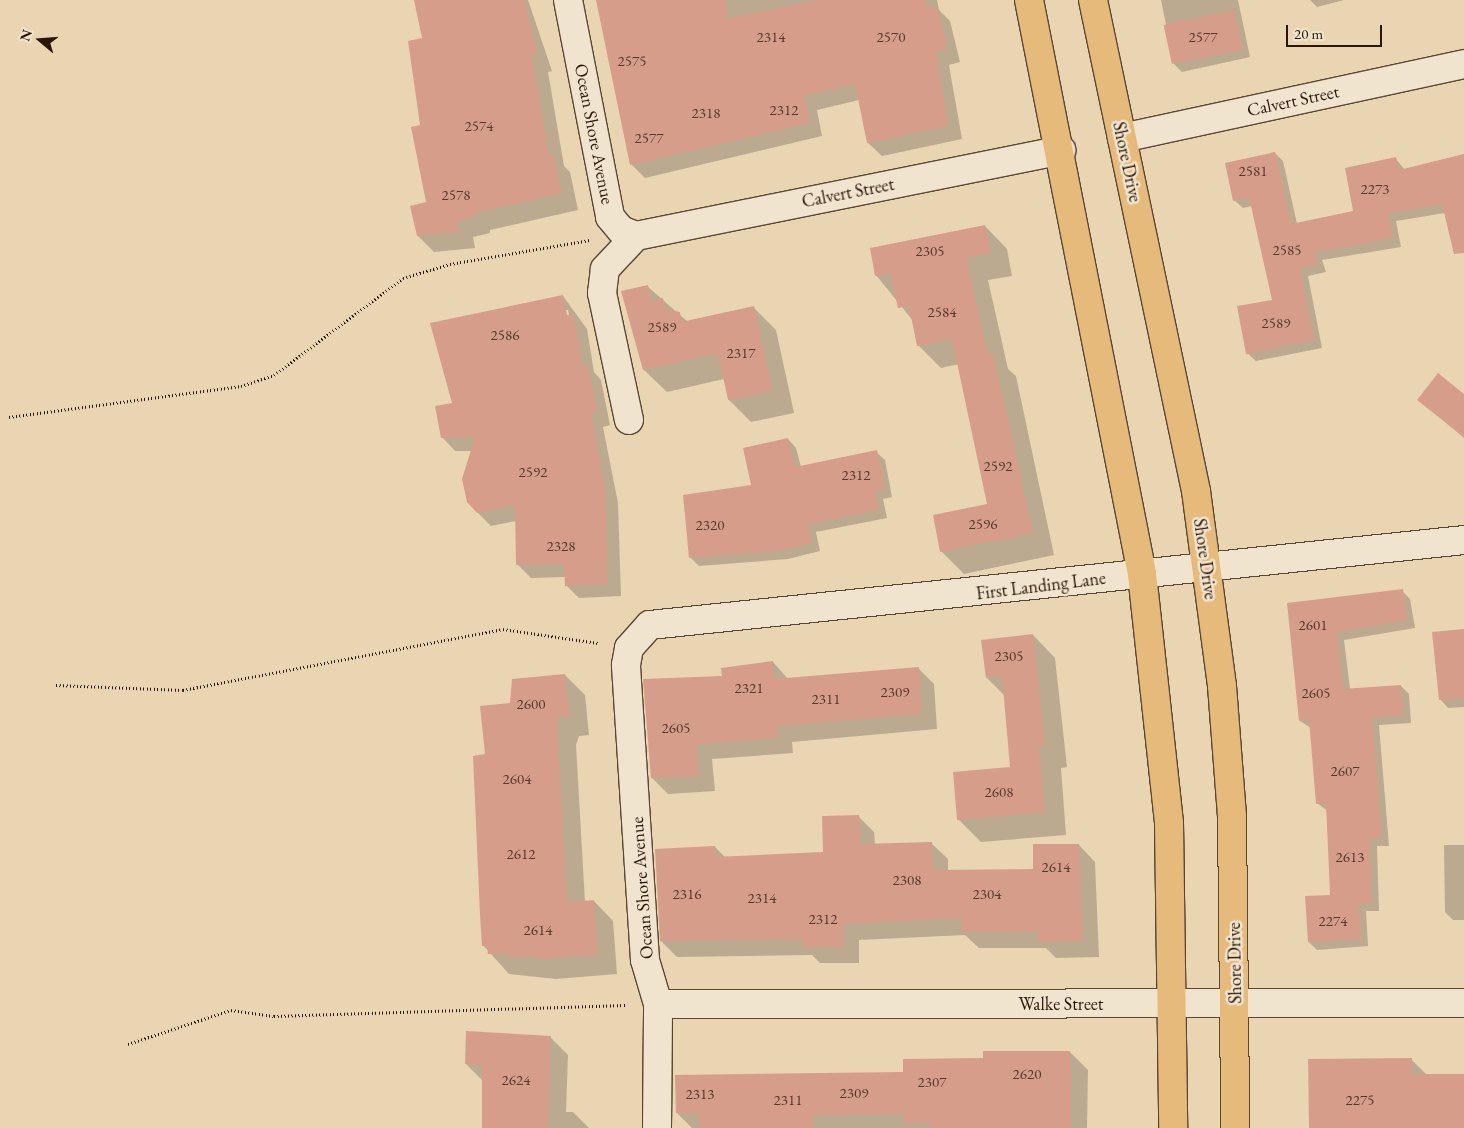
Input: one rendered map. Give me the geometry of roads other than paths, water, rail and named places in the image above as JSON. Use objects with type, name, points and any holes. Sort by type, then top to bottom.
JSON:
[{"type":"highway","points":[[1029,0],[1061,150],[1142,574],[1170,823],[1173,1128]]},
{"type":"highway","name":"Shore Drive","points":[[1093,0],[1196,491],[1206,568],[1230,789],[1237,1003],[1235,1128]]},
{"type":"street","name":"Ocean Shore Avenue","points":[[568,0],[610,217],[621,230],[636,236]]},
{"type":"street","name":"Calvert Street","points":[[1122,138],[1464,64]]},
{"type":"street","name":"Calvert Street","points":[[636,236],[1061,150]]},
{"type":"street","points":[[629,420],[602,293],[605,269],[636,236]]},
{"type":"street","name":"First Landing Lane","points":[[629,648],[650,625],[674,621],[1206,568],[1464,540]]},
{"type":"street","name":"Ocean Shore Avenue","points":[[629,648],[645,960],[658,1004],[657,1128]]},
{"type":"street","name":"Walke Street","points":[[658,1004],[1464,1003]]}]
